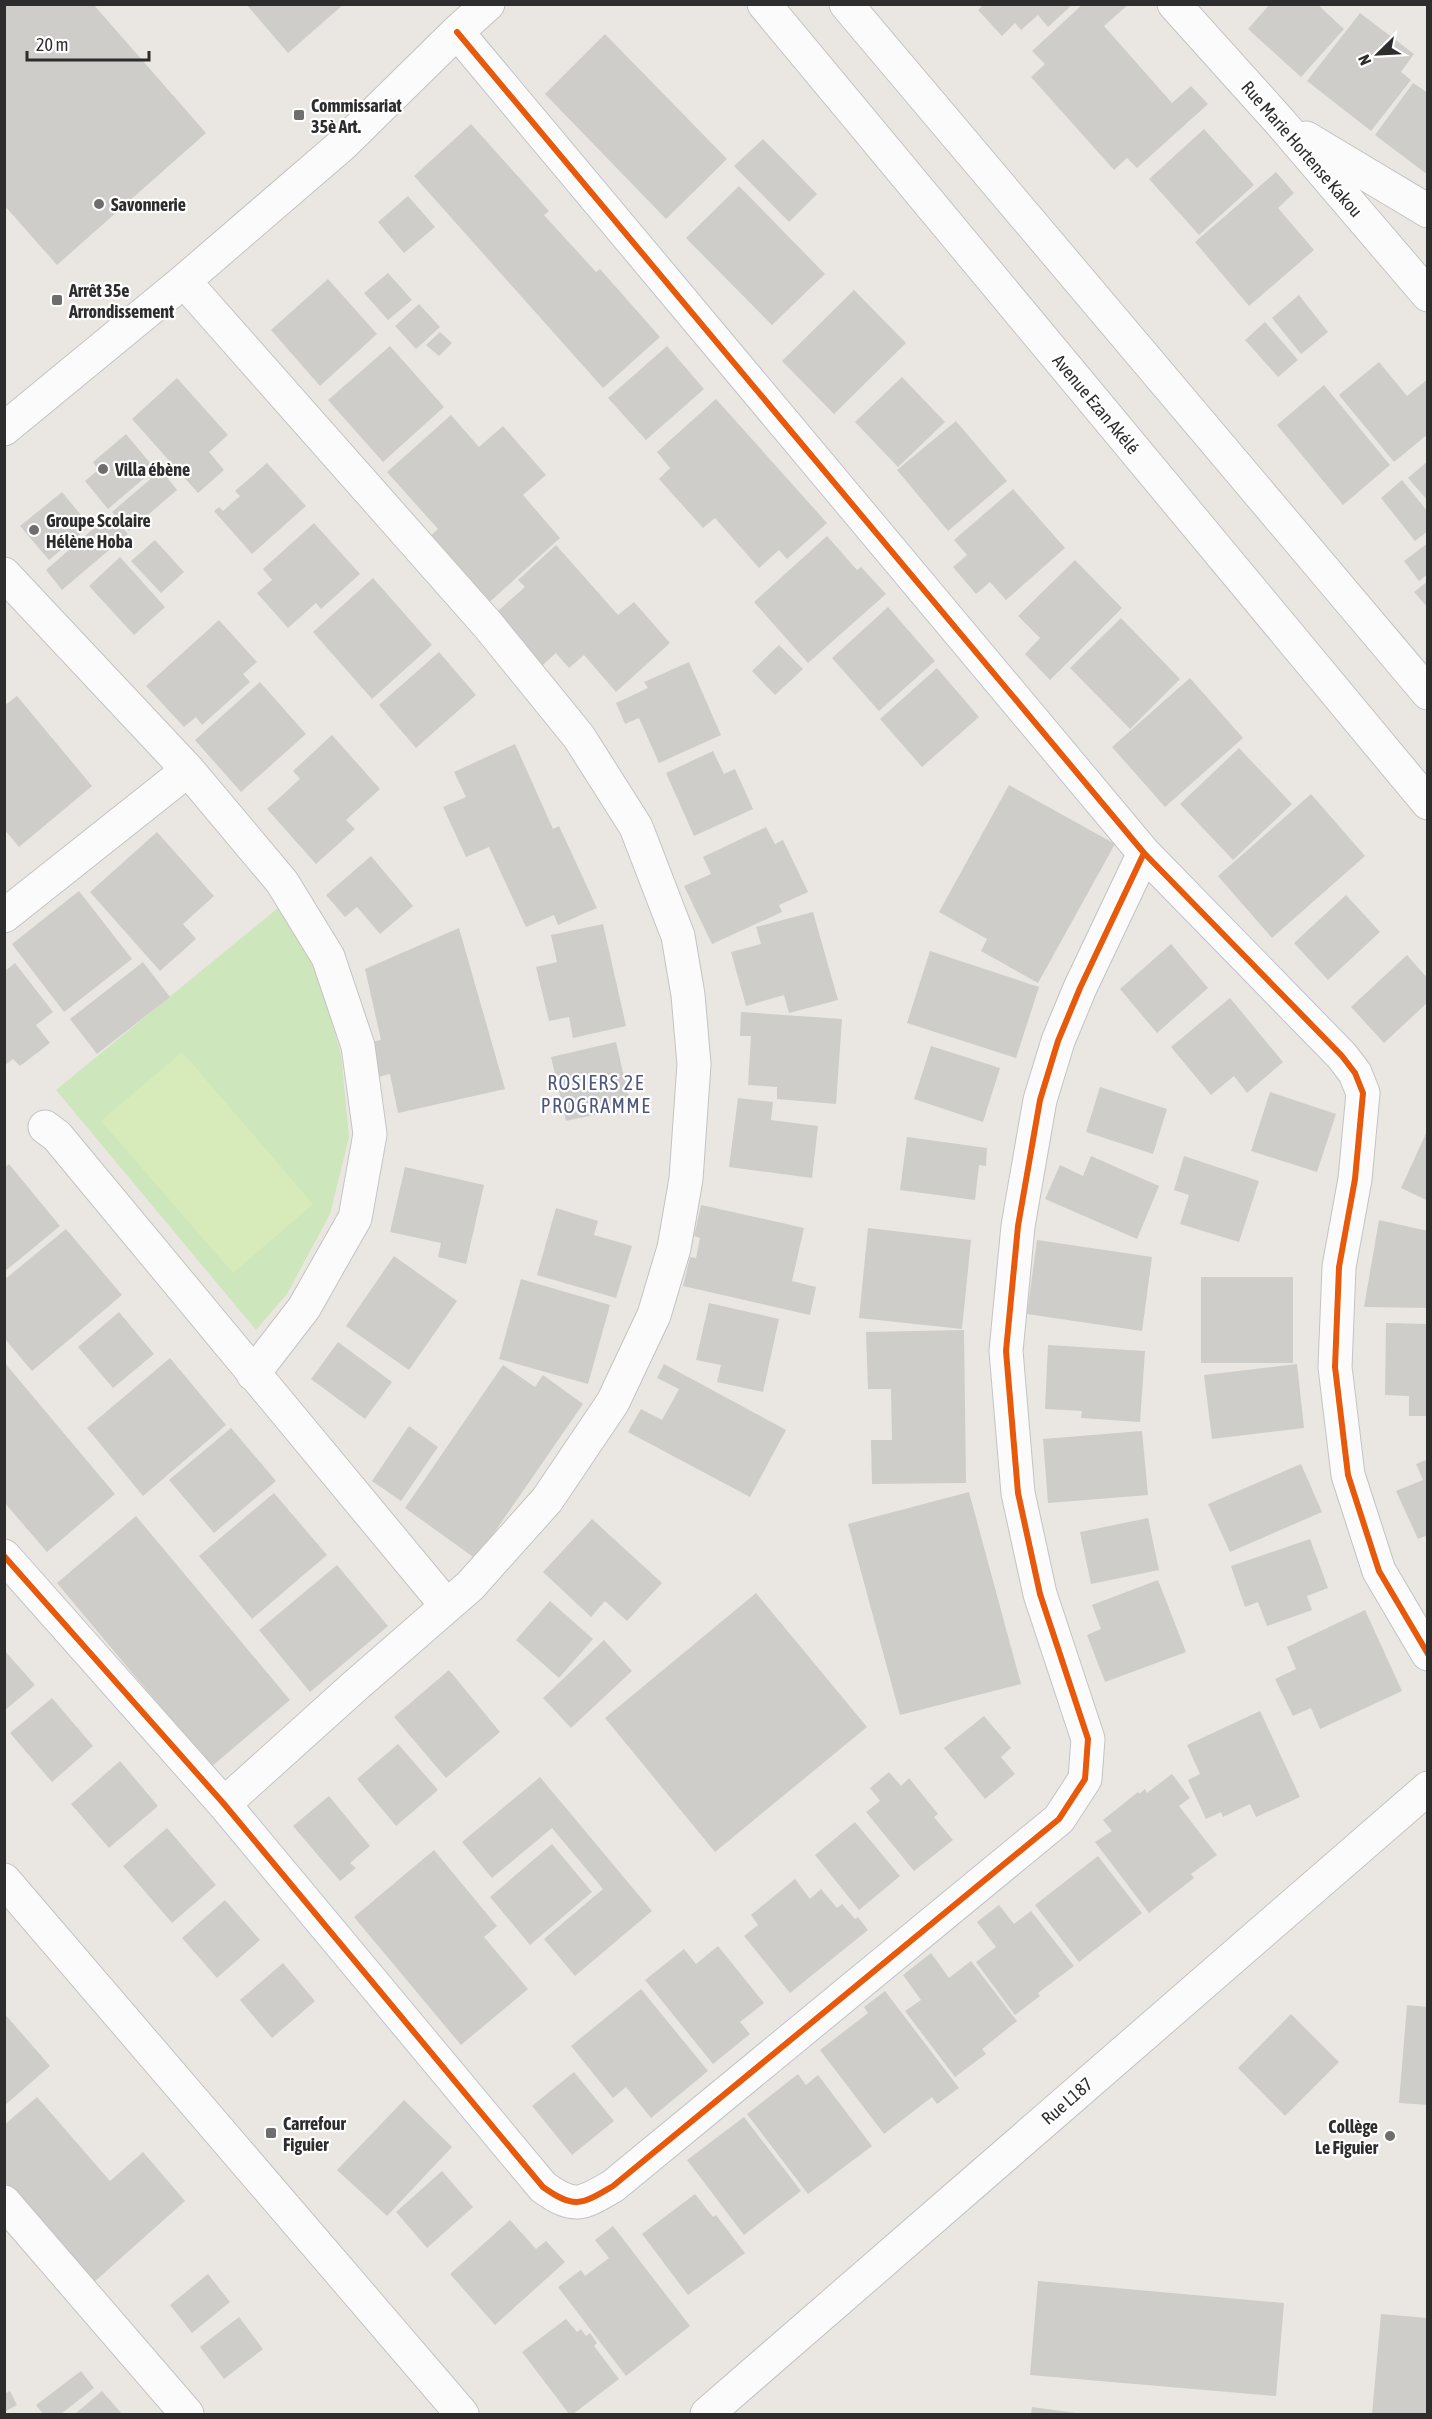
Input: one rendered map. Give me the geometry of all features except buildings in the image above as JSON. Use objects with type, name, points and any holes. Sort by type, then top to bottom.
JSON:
[{"type":"street","points":[[4,429],[184,281],[343,144],[488,4]]},
{"type":"street","name":"Avenue Ezan Akélé","points":[[764,4],[1428,803]]},
{"type":"street","points":[[846,4],[1428,693]]},
{"type":"street","name":"Rue Marie Hortense Kakou","points":[[1174,4],[1281,123],[1428,295]]},
{"type":"street","points":[[457,32],[1144,853],[1342,1056],[1354,1073],[1363,1093],[1355,1179],[1339,1267],[1335,1368],[1348,1475],[1379,1571],[1428,1654]]},
{"type":"street","points":[[1281,123],[1428,211]]},
{"type":"street","points":[[184,281],[488,625],[579,737],[636,827],[678,936],[688,995],[694,1064],[692,1123],[686,1179],[674,1248],[654,1315],[613,1402],[547,1500],[470,1586],[224,1804]]},
{"type":"street","points":[[4,574],[188,770],[282,882],[328,957],[358,1046],[370,1134],[355,1218],[304,1308],[253,1374]]},
{"type":"street","points":[[4,916],[188,770]]},
{"type":"street","points":[[4,1556],[224,1804],[543,2187],[560,2199],[578,2203],[613,2186],[1059,1819],[1085,1779],[1088,1740],[1040,1594],[1018,1493],[1006,1351],[1017,1226],[1040,1100],[1058,1041],[1071,1009],[1144,853]]},
{"type":"street","points":[[45,1127],[57,1136],[447,1606]]},
{"type":"street","name":"Rue L187","points":[[707,2415],[1428,1788]]},
{"type":"street","points":[[4,1880],[462,2415]]},
{"type":"street","points":[[4,2202],[187,2415]]},
{"type":"green space","points":[[278,908],[315,967],[341,1054],[349,1137],[330,1214],[287,1294],[256,1330],[56,1090]]},
{"type":"green space","points":[[182,1052],[313,1204],[233,1273],[101,1121]]},
{"type":"cycle path","points":[[457,32],[1144,853],[1342,1056],[1355,1073],[1363,1093],[1355,1179],[1339,1267],[1335,1367],[1348,1475],[1379,1571],[1428,1654]]},
{"type":"cycle path","points":[[4,1556],[224,1804],[543,2187],[563,2199],[578,2202],[613,2186],[1059,1819],[1085,1779],[1088,1739],[1040,1594],[1018,1493],[1006,1351],[1018,1226],[1040,1100],[1058,1041],[1080,988],[1144,853]]},
{"type":"place","name":"Commissariat 35è Art.","points":[[299,115]]},
{"type":"place","name":"Savonnerie","points":[[99,204]]},
{"type":"place","name":"Arrêt 35e Arrondissement","points":[[57,300]]},
{"type":"place","name":"Villa ébène","points":[[103,469]]},
{"type":"place","name":"Groupe Scolaire Hélène Hoba","points":[[34,530]]},
{"type":"place","name":"Carrefour Figuier","points":[[271,2133]]},
{"type":"place","name":"Collège Le Figuier","points":[[1390,2136]]},
{"type":"district","name":"ROSIERS 2E PROGRAMME","points":[[596,1094]]}]
